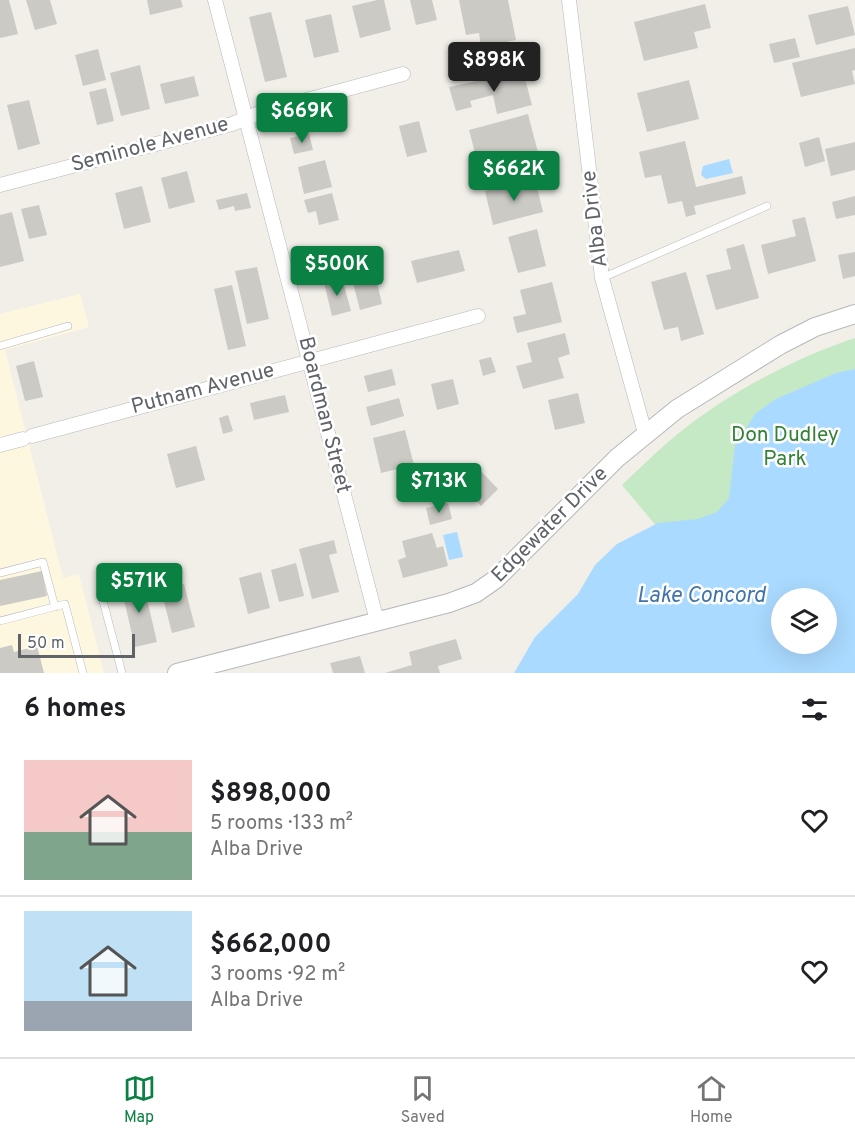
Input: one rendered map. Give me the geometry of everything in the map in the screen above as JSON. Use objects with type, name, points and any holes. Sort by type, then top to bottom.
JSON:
[{"type":"street","name":"Boardman Street","points":[[215,0],[311,360],[377,621]]},
{"type":"street","name":"Alba Drive","points":[[569,0],[602,279],[645,434]]},
{"type":"street","name":"Seminole Avenue","points":[[0,185],[403,74]]},
{"type":"street","name":"Edgewater Drive","points":[[177,673],[461,599],[486,588],[645,434],[677,409],[780,345],[815,327],[855,314]]},
{"type":"street","name":"Putnam Avenue","points":[[0,445],[478,316]]},
{"type":"lane","points":[[602,279],[767,206]]},
{"type":"lane","points":[[1,344],[68,326]]},
{"type":"lane","points":[[0,573],[43,562],[55,607]]},
{"type":"lane","points":[[102,597],[122,673]]},
{"type":"lane","points":[[0,621],[65,604],[83,673]]},
{"type":"shaded area","points":[[80,294],[89,327],[5,350],[63,578],[79,574],[104,673],[0,673],[0,314]]},
{"type":"green space","name":"Don Dudley Park","points":[[855,338],[855,501],[673,546],[622,485],[676,436],[723,401],[788,365]]},
{"type":"water","points":[[729,159],[733,173],[706,179],[701,175],[703,166]]},
{"type":"water","name":"Lake Concord","points":[[855,369],[855,673],[514,673],[535,637],[578,594],[595,565],[617,544],[658,523],[698,519],[717,512],[729,498],[735,445],[756,413],[776,399],[836,373]]},
{"type":"water","points":[[457,532],[463,557],[449,560],[443,535]]},
{"type":"building","points":[[0,0],[9,0],[18,34],[0,38]]},
{"type":"building","points":[[26,0],[50,0],[57,24],[35,30]]},
{"type":"building","points":[[147,0],[181,0],[183,7],[150,15]]},
{"type":"building","points":[[384,0],[391,30],[360,38],[352,6]]},
{"type":"building","points":[[410,0],[432,0],[437,20],[416,25]]},
{"type":"building","points":[[459,0],[508,0],[516,40],[481,47],[479,33],[466,35]]},
{"type":"building","points":[[705,4],[711,28],[694,32],[698,48],[644,61],[634,22]]},
{"type":"building","points":[[848,6],[855,35],[816,45],[808,15]]},
{"type":"building","points":[[271,12],[287,77],[265,82],[249,17]]},
{"type":"building","points":[[331,14],[339,52],[314,58],[305,20]]},
{"type":"building","points":[[795,38],[800,57],[774,63],[769,44]]},
{"type":"building","points":[[855,48],[855,70],[852,71],[855,84],[801,97],[792,63]]},
{"type":"building","points":[[98,49],[106,80],[83,86],[75,55]]},
{"type":"building","points":[[140,65],[150,109],[121,116],[110,73]]},
{"type":"building","points":[[523,71],[532,105],[497,114],[493,95],[470,101],[472,107],[456,111],[449,87]]},
{"type":"building","points":[[194,76],[199,96],[165,104],[160,84]]},
{"type":"building","points":[[689,80],[699,119],[647,132],[637,93]]},
{"type":"building","points":[[106,88],[114,121],[97,125],[89,92]]},
{"type":"building","points":[[29,100],[40,144],[18,150],[7,105]]},
{"type":"building","points":[[528,114],[540,160],[481,175],[469,130]]},
{"type":"building","points":[[419,121],[427,152],[407,157],[399,126]]},
{"type":"building","points":[[309,134],[313,150],[294,154],[290,138]]},
{"type":"building","points":[[819,137],[825,161],[805,167],[799,143]]},
{"type":"building","points":[[685,141],[696,187],[742,176],[746,194],[694,206],[696,214],[686,217],[682,201],[668,204],[661,175],[645,178],[639,152]]},
{"type":"building","points":[[855,142],[855,170],[831,176],[825,149]]},
{"type":"building","points":[[325,160],[332,187],[304,194],[298,167]]},
{"type":"building","points":[[187,171],[195,202],[169,209],[161,178]]},
{"type":"building","points":[[535,179],[543,212],[493,225],[485,191]]},
{"type":"building","points":[[142,186],[151,222],[124,229],[115,193]]},
{"type":"building","points":[[247,193],[251,208],[235,211],[234,206],[219,210],[216,200]]},
{"type":"building","points":[[332,193],[339,220],[319,225],[316,211],[308,213],[304,200]]},
{"type":"building","points":[[855,196],[855,215],[836,219],[832,202]]},
{"type":"building","points":[[39,205],[47,235],[29,239],[21,209]]},
{"type":"building","points":[[12,212],[24,261],[0,267],[0,215]]},
{"type":"building","points":[[805,217],[816,261],[768,274],[761,245],[796,236],[792,220]]},
{"type":"building","points":[[537,229],[546,266],[518,273],[508,237]]},
{"type":"building","points":[[744,244],[759,298],[716,310],[706,275],[731,269],[726,249]]},
{"type":"building","points":[[459,250],[465,271],[417,283],[411,261]]},
{"type":"building","points":[[855,252],[855,276],[843,279],[838,255]]},
{"type":"building","points":[[257,267],[269,319],[247,324],[235,271]]},
{"type":"building","points":[[686,272],[704,334],[681,341],[678,327],[664,330],[651,282]]},
{"type":"building","points":[[342,278],[351,311],[332,316],[324,283]]},
{"type":"building","points":[[376,278],[382,304],[360,310],[353,283]]},
{"type":"building","points":[[552,282],[562,322],[517,333],[513,317],[526,314],[520,290]]},
{"type":"building","points":[[232,285],[246,346],[228,350],[214,289]]},
{"type":"building","points":[[565,333],[570,354],[558,358],[564,378],[523,389],[516,366],[532,362],[527,343]]},
{"type":"building","points":[[491,357],[496,372],[483,376],[479,360]]},
{"type":"building","points":[[34,361],[43,397],[25,401],[16,366]]},
{"type":"building","points":[[392,369],[396,385],[368,392],[364,376]]},
{"type":"building","points":[[453,379],[459,404],[437,410],[431,384]]},
{"type":"building","points":[[578,393],[585,423],[555,430],[548,400]]},
{"type":"building","points":[[285,395],[289,412],[254,420],[250,403]]},
{"type":"building","points":[[399,398],[404,416],[371,426],[366,407]]},
{"type":"building","points":[[228,415],[233,431],[223,434],[219,418]]},
{"type":"building","points":[[405,430],[414,465],[381,473],[373,438]]},
{"type":"building","points":[[196,446],[205,480],[176,488],[167,454]]},
{"type":"building","points":[[479,469],[498,489],[481,506],[462,486]]},
{"type":"building","points":[[448,503],[452,519],[430,525],[426,508]]},
{"type":"building","points":[[432,533],[437,548],[443,546],[448,566],[403,578],[398,560],[406,557],[402,541]]},
{"type":"building","points":[[334,540],[337,553],[329,555],[339,592],[312,599],[299,549]]},
{"type":"building","points":[[296,563],[304,596],[279,602],[271,570]]},
{"type":"building","points":[[42,571],[47,596],[0,606],[0,580]]},
{"type":"building","points":[[261,572],[270,608],[248,614],[239,578]]},
{"type":"building","points":[[143,582],[157,642],[135,647],[121,587]]},
{"type":"building","points":[[184,584],[195,627],[172,633],[161,590]]},
{"type":"building","points":[[456,639],[462,659],[438,666],[440,673],[385,673],[412,665],[409,652]]},
{"type":"building","points":[[12,645],[14,652],[37,646],[44,673],[0,673],[0,648]]},
{"type":"building","points":[[360,656],[365,673],[333,673],[330,663]]}]
